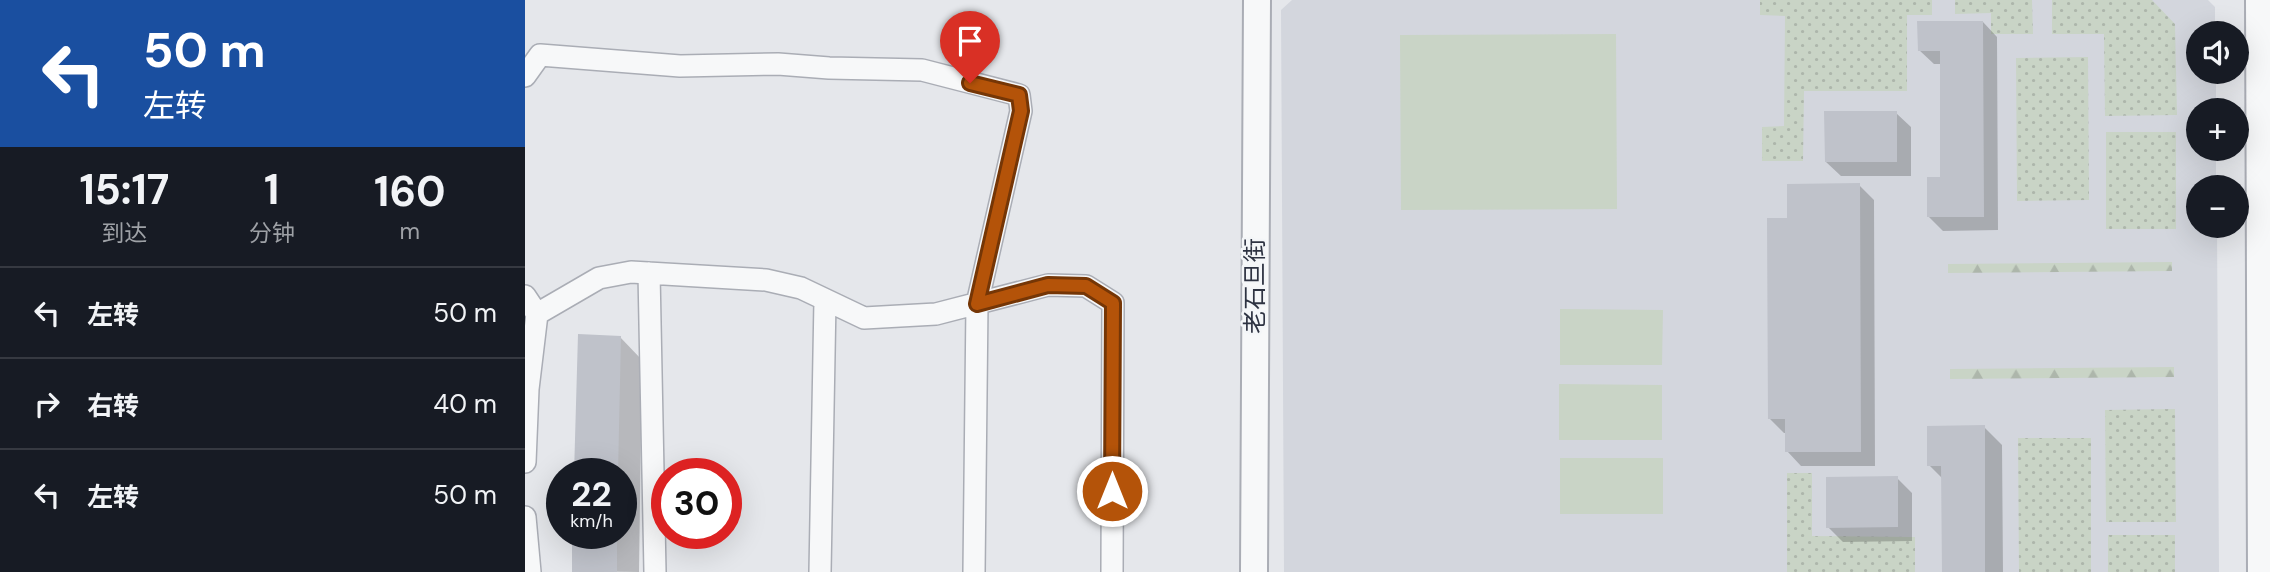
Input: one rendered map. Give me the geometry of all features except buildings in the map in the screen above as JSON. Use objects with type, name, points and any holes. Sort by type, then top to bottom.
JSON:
[{"type":"street","name":"老石旦街","points":[[1254,572],[1257,0]]},
{"type":"street","points":[[2259,0],[2260,572]]},
{"type":"street","points":[[525,76],[540,55],[680,66],[778,64],[922,70],[1019,95],[1021,111],[977,304],[974,572]]},
{"type":"street","points":[[537,314],[599,278],[631,272],[765,280],[800,288],[864,317],[936,314],[1048,285],[1086,286],[1113,303],[1112,572]]},
{"type":"street","points":[[649,273],[655,572]]},
{"type":"street","points":[[525,296],[537,314],[528,389],[525,463]]},
{"type":"street","points":[[820,572],[825,300]]},
{"type":"street","points":[[525,517],[530,572]]},
{"type":"shaded area","points":[[1292,0],[2208,0],[2215,7],[2215,21],[2186,21],[2186,84],[2216,84],[2216,98],[2186,98],[2186,161],[2216,161],[2216,175],[2186,175],[2186,238],[2217,238],[2219,572],[1284,572],[1281,10]]},
{"type":"green space","points":[[1760,0],[1932,0],[1932,15],[1907,15],[1907,91],[1804,91],[1803,161],[1762,161],[1762,127],[1784,126],[1785,16],[1760,15]]},
{"type":"green space","points":[[1955,0],[2032,0],[2033,34],[1991,34],[1991,13],[1955,14]]},
{"type":"green space","points":[[2052,0],[2152,0],[2175,24],[2177,115],[2105,116],[2104,34],[2052,34]]},
{"type":"green space","points":[[1616,34],[1617,209],[1401,210],[1400,35]]},
{"type":"green space","points":[[2088,57],[2089,200],[2017,201],[2016,58]]},
{"type":"green space","points":[[2106,132],[2176,132],[2176,229],[2106,229]]},
{"type":"green space","points":[[2172,262],[2172,271],[1948,273],[1948,264]]},
{"type":"green space","points":[[1560,309],[1663,310],[1662,365],[1560,365]]},
{"type":"green space","points":[[2174,367],[2174,377],[1950,379],[1950,369]]},
{"type":"green space","points":[[1559,384],[1662,385],[1662,440],[1559,440]]},
{"type":"green space","points":[[2175,409],[2176,522],[2106,522],[2105,410]]},
{"type":"green space","points":[[2018,438],[2091,438],[2091,572],[2019,572]]},
{"type":"green space","points":[[1560,458],[1663,458],[1663,514],[1560,514]]},
{"type":"green space","points":[[1787,473],[1812,473],[1812,536],[1915,537],[1915,572],[1787,572]]},
{"type":"green space","points":[[2108,535],[2175,535],[2175,572],[2108,572]]},
{"type":"route","points":[[970,83],[1019,95],[1021,111],[977,304],[1048,285],[1086,286],[1113,303],[1112,491]]}]
